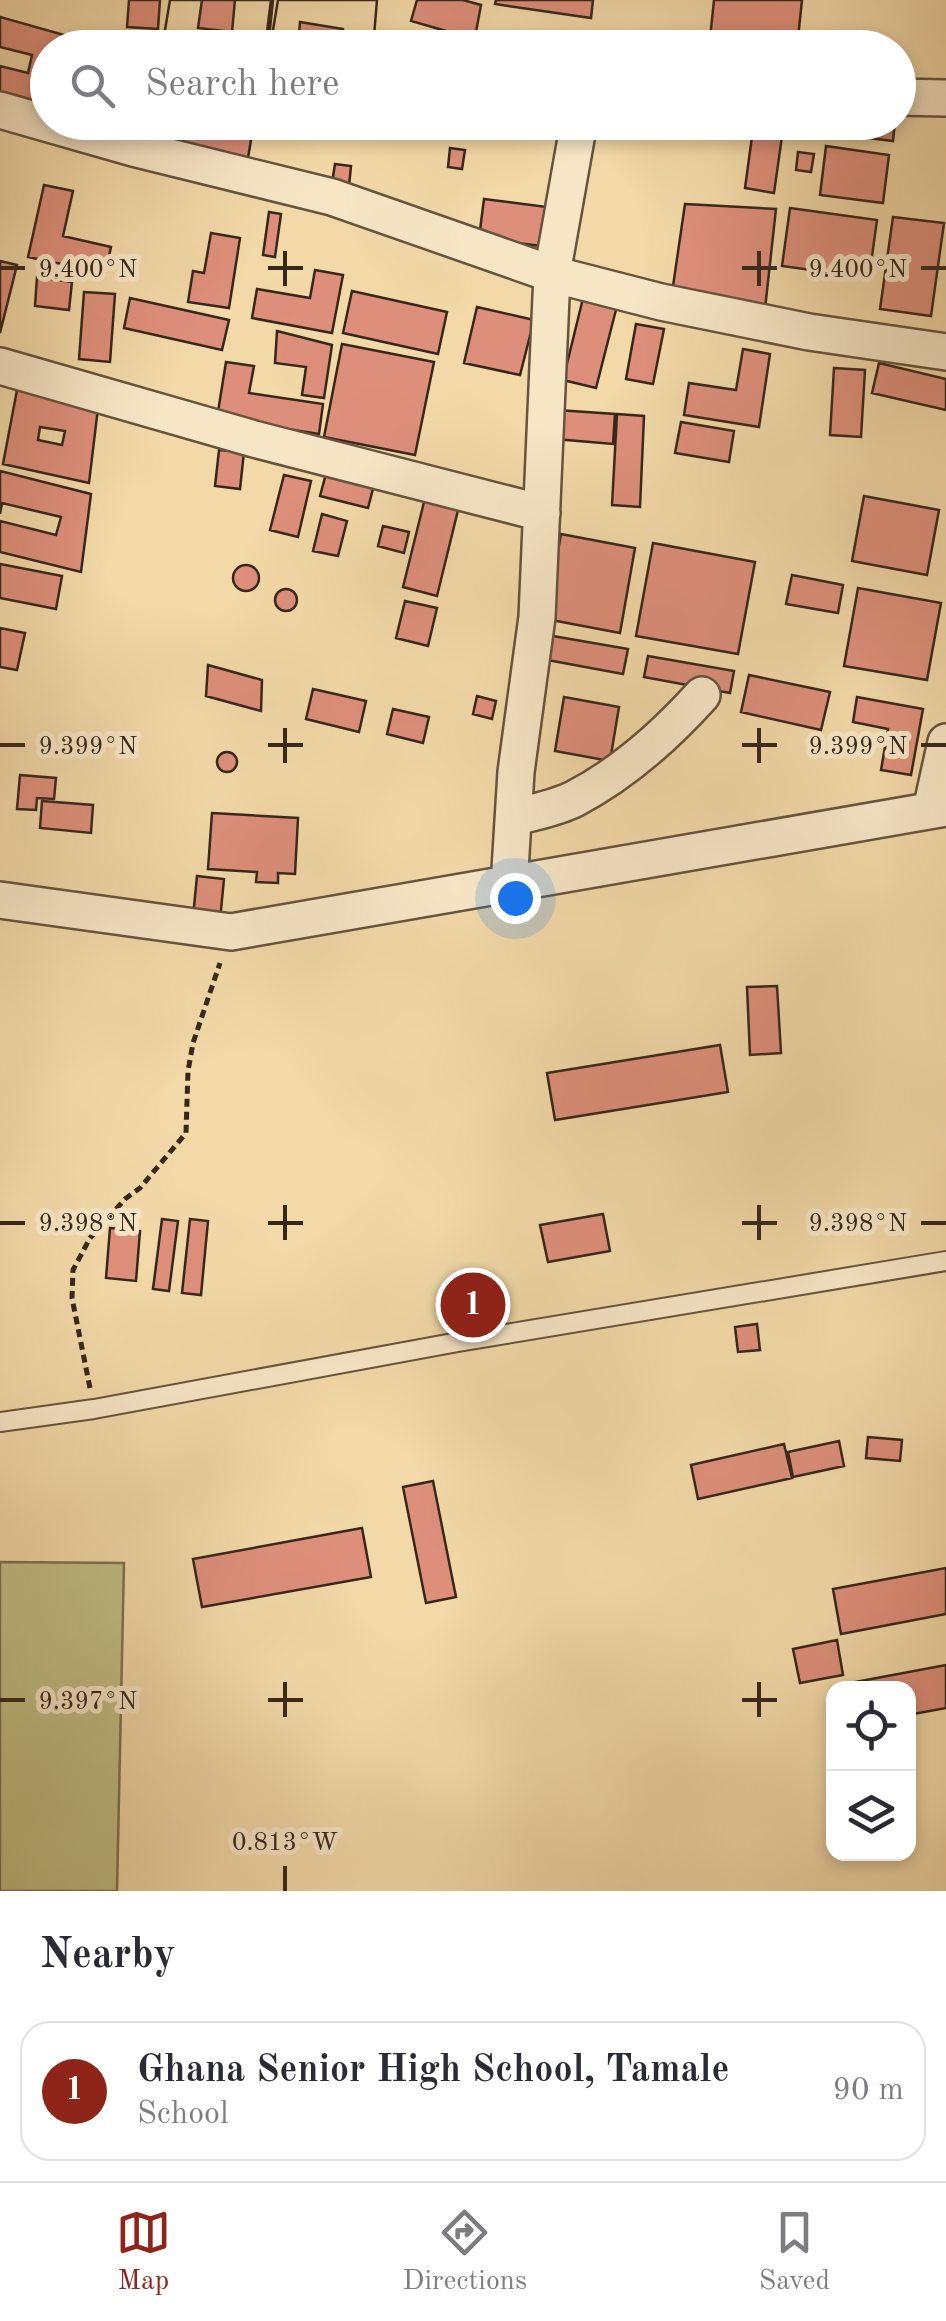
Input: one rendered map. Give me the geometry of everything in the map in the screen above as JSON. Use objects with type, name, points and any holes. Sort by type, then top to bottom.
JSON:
[{"type":"street","points":[[916,97],[946,98]]},
{"type":"street","points":[[0,110],[30,119]]},
{"type":"street","points":[[105,140],[332,198],[552,274],[661,302],[772,325],[946,352]]},
{"type":"street","points":[[509,886],[518,756],[536,618],[552,274],[576,140]]},
{"type":"street","points":[[0,366],[254,439],[542,513]]},
{"type":"street","points":[[514,818],[571,801],[612,776],[659,742],[702,695]]},
{"type":"street","points":[[0,900],[231,932],[509,886],[938,809],[946,742]]},
{"type":"lane","points":[[0,1422],[946,1261]]},
{"type":"path","points":[[94,1409],[72,1298],[72,1270],[90,1238],[186,1134],[188,1071],[194,1043],[231,932]]},
{"type":"shaded area","points":[[0,1562],[124,1563],[117,1891],[0,1891]]},
{"type":"building","points":[[129,0],[160,0],[158,29],[127,27]]},
{"type":"building","points":[[170,0],[202,0],[198,28],[215,30],[165,30]]},
{"type":"building","points":[[170,0],[273,0],[270,30],[165,30]]},
{"type":"building","points":[[235,0],[271,0],[267,30],[232,30]]},
{"type":"building","points":[[278,0],[377,0],[374,30],[343,30],[300,22],[299,30],[273,30]]},
{"type":"building","points":[[278,0],[377,0],[374,30],[273,30]]},
{"type":"building","points":[[417,0],[463,0],[481,5],[476,30],[442,30],[411,21]]},
{"type":"building","points":[[496,0],[593,0],[591,18],[495,4]]},
{"type":"building","points":[[714,0],[802,0],[799,30],[711,30]]},
{"type":"building","points":[[0,17],[46,30],[30,30],[30,54],[0,47]]},
{"type":"building","points":[[30,64],[30,115],[0,106],[0,66],[28,73]]},
{"type":"building","points":[[146,140],[251,140],[247,164],[145,146]]},
{"type":"building","points":[[752,140],[781,140],[774,193],[745,188]]},
{"type":"building","points":[[826,146],[889,155],[883,203],[820,195]]},
{"type":"building","points":[[450,148],[465,150],[462,169],[448,167]]},
{"type":"building","points":[[798,152],[814,154],[811,172],[796,170]]},
{"type":"building","points":[[335,164],[351,166],[349,186],[332,183]]},
{"type":"building","points":[[44,185],[73,191],[63,236],[111,247],[105,273],[28,257]]},
{"type":"building","points":[[484,199],[547,207],[541,246],[479,238]]},
{"type":"building","points":[[685,204],[776,209],[765,309],[672,293]]},
{"type":"building","points":[[790,208],[877,220],[869,278],[782,266]]},
{"type":"building","points":[[269,212],[281,214],[275,257],[263,255]]},
{"type":"building","points":[[893,217],[944,223],[931,316],[880,309]]},
{"type":"building","points":[[211,233],[240,238],[229,308],[188,302],[193,271],[204,273]]},
{"type":"building","points":[[0,261],[17,265],[0,333]]},
{"type":"building","points":[[315,270],[343,275],[332,333],[252,318],[257,289],[310,298]]},
{"type":"building","points":[[37,277],[72,282],[69,310],[35,306]]},
{"type":"building","points":[[585,290],[619,298],[596,388],[563,380]]},
{"type":"building","points":[[352,291],[447,312],[438,354],[343,333]]},
{"type":"building","points":[[84,292],[115,294],[110,362],[79,359]]},
{"type":"building","points":[[130,298],[229,320],[222,350],[124,328]]},
{"type":"building","points":[[477,307],[534,320],[520,375],[464,363]]},
{"type":"building","points":[[636,324],[664,329],[653,384],[626,379]]},
{"type":"building","points":[[277,331],[332,345],[324,398],[302,395],[306,367],[275,363]]},
{"type":"building","points":[[342,344],[434,362],[415,455],[324,437]]},
{"type":"building","points":[[743,349],[770,354],[759,427],[684,415],[689,383],[736,390]]},
{"type":"building","points":[[226,362],[254,366],[249,393],[323,404],[319,434],[217,418]]},
{"type":"building","points":[[879,363],[946,379],[946,410],[872,393]]},
{"type":"building","points":[[834,368],[865,370],[861,437],[830,435]]},
{"type":"building","points":[[17,390],[98,408],[89,483],[3,464]],"holes":[[[40,427],[65,431],[62,445],[38,440]]]},
{"type":"building","points":[[557,410],[615,414],[613,444],[555,439]]},
{"type":"building","points":[[617,414],[644,416],[640,507],[612,505]]},
{"type":"building","points":[[681,422],[734,431],[729,462],[675,453]]},
{"type":"building","points":[[219,450],[244,452],[240,489],[215,486]]},
{"type":"building","points":[[327,470],[375,481],[368,508],[320,496]]},
{"type":"building","points":[[0,471],[91,494],[81,572],[0,552],[0,521],[56,535],[61,517],[2,503],[0,514]]},
{"type":"building","points":[[284,475],[311,481],[298,537],[270,530]]},
{"type":"building","points":[[426,494],[460,502],[437,596],[403,587]]},
{"type":"building","points":[[864,496],[939,510],[927,575],[852,561]]},
{"type":"building","points":[[322,514],[347,521],[338,556],[313,551]]},
{"type":"building","points":[[383,526],[409,532],[404,553],[378,546]]},
{"type":"building","points":[[561,534],[635,548],[620,633],[546,619]]},
{"type":"building","points":[[653,543],[755,562],[738,654],[636,636]]},
{"type":"building","points":[[0,564],[62,576],[56,609],[0,598]]},
{"type":"building","points":[[246,565],[255,569],[259,578],[255,587],[246,591],[237,587],[233,578],[237,569]]},
{"type":"building","points":[[792,575],[843,585],[838,613],[786,604]]},
{"type":"building","points":[[858,588],[941,603],[927,680],[844,666]]},
{"type":"building","points":[[286,589],[297,600],[286,611],[275,600]]},
{"type":"building","points":[[405,601],[437,608],[428,646],[396,638]]},
{"type":"building","points":[[0,628],[25,633],[17,670],[0,667]]},
{"type":"building","points":[[547,635],[628,649],[623,674],[542,659]]},
{"type":"building","points":[[648,656],[734,671],[730,693],[644,677]]},
{"type":"building","points":[[208,665],[262,680],[261,711],[206,696]]},
{"type":"building","points":[[749,675],[830,692],[821,730],[741,712]]},
{"type":"building","points":[[313,689],[366,701],[359,732],[306,719]]},
{"type":"building","points":[[477,696],[496,701],[492,719],[473,714]]},
{"type":"building","points":[[564,697],[619,707],[610,761],[555,751]]},
{"type":"building","points":[[857,697],[923,709],[911,775],[881,770],[888,729],[853,722]]},
{"type":"building","points":[[393,709],[429,717],[423,743],[387,734]]},
{"type":"building","points":[[227,752],[237,762],[227,772],[217,762]]},
{"type":"building","points":[[20,775],[56,778],[54,799],[37,798],[36,810],[17,809]]},
{"type":"building","points":[[42,801],[93,805],[91,833],[40,828]]},
{"type":"building","points":[[212,813],[298,818],[295,874],[278,873],[278,883],[256,882],[257,872],[208,869]]},
{"type":"building","points":[[197,876],[224,879],[220,920],[193,917]]},
{"type":"building","points":[[777,986],[781,1053],[750,1055],[747,987]]},
{"type":"building","points":[[720,1045],[728,1092],[555,1120],[547,1073]]},
{"type":"building","points":[[603,1214],[610,1251],[548,1262],[540,1225]]},
{"type":"building","points":[[162,1219],[178,1221],[169,1291],[153,1289]]},
{"type":"building","points":[[190,1219],[208,1221],[201,1295],[182,1293]]},
{"type":"building","points":[[110,1228],[140,1231],[136,1281],[106,1278]]},
{"type":"building","points":[[757,1324],[760,1350],[738,1352],[735,1327]]},
{"type":"building","points":[[868,1437],[902,1440],[900,1461],[866,1458]]},
{"type":"building","points":[[839,1441],[844,1466],[793,1477],[788,1452]]},
{"type":"building","points":[[784,1444],[792,1478],[698,1499],[691,1465]]},
{"type":"building","points":[[433,1481],[456,1597],[426,1603],[403,1487]]},
{"type":"building","points":[[362,1528],[371,1577],[202,1607],[193,1559]]},
{"type":"building","points":[[946,1568],[946,1614],[841,1634],[833,1589]]},
{"type":"building","points":[[837,1640],[843,1675],[800,1683],[793,1649]]},
{"type":"building","points":[[946,1665],[946,1708],[916,1714],[916,1681],[861,1681]]},
{"type":"place","name":"Ghana Senior High School, Tamale","points":[[473,1305]]}]
